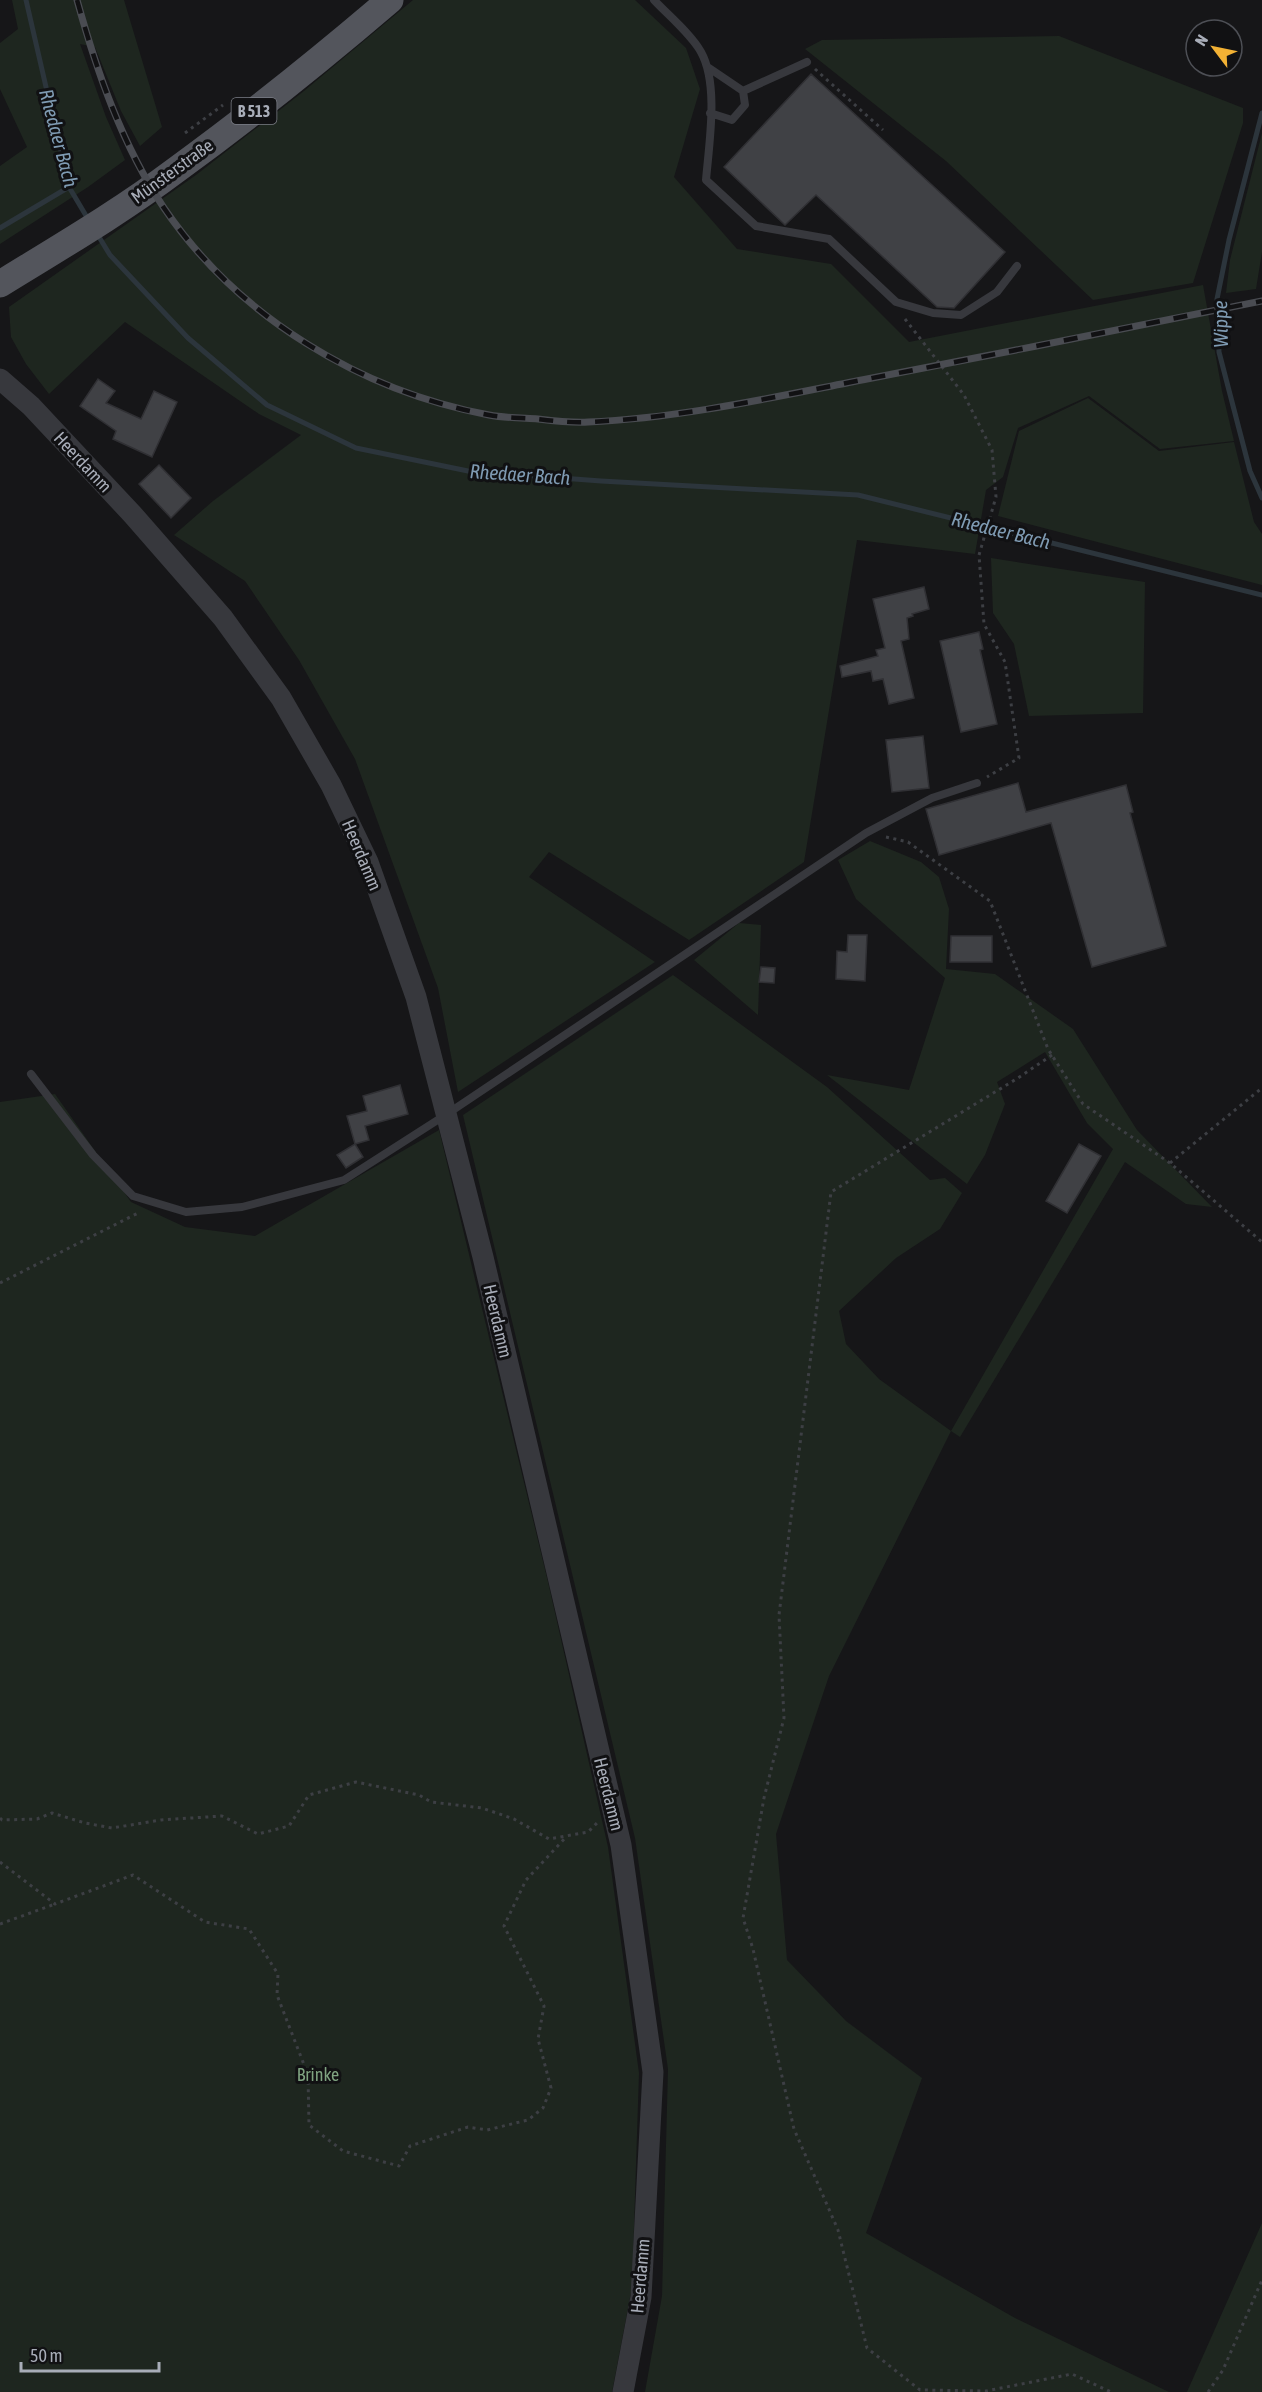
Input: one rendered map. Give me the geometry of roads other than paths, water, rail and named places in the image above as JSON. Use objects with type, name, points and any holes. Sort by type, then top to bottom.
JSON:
[{"type":"main road","name":"Münsterstraße","points":[[0,284],[112,214],[175,171],[285,87],[390,0]]},
{"type":"street","name":"Heerdamm","points":[[0,379],[31,406],[134,515],[223,618],[281,698],[331,785],[368,862],[416,997],[483,1257],[621,1845],[653,2072],[641,2297],[623,2392]]},
{"type":"lane","points":[[654,0],[700,50],[709,68],[710,113],[706,180],[756,226],[829,239],[896,302],[933,313],[961,315],[997,292],[1017,266]]},
{"type":"lane","points":[[743,91],[807,62]]},
{"type":"lane","points":[[709,68],[743,91],[745,105],[732,120],[710,113]]},
{"type":"lane","points":[[31,1074],[93,1155],[133,1196],[186,1212],[242,1207],[344,1180],[447,1114],[866,833],[932,798],[977,783]]},
{"type":"waterway","name":"Rhedaer Bach","points":[[26,0],[69,187],[88,219]]},
{"type":"waterway","name":"Wippe","points":[[1262,113],[1229,240],[1217,299],[1219,352],[1250,471],[1262,498]]},
{"type":"waterway","points":[[0,228],[69,187]]},
{"type":"waterway","name":"Rhedaer Bach","points":[[96,232],[110,255],[188,338],[267,405],[356,448],[468,471],[601,481],[858,495],[1262,595]]},
{"type":"railway","points":[[77,0],[102,81],[123,133],[149,184],[194,247],[228,283],[266,315],[306,343],[349,368],[395,388],[441,404],[495,416],[570,422],[658,416],[763,399],[1262,301]]},
{"type":"park label","name":"Brinke","points":[[318,2074]]}]
